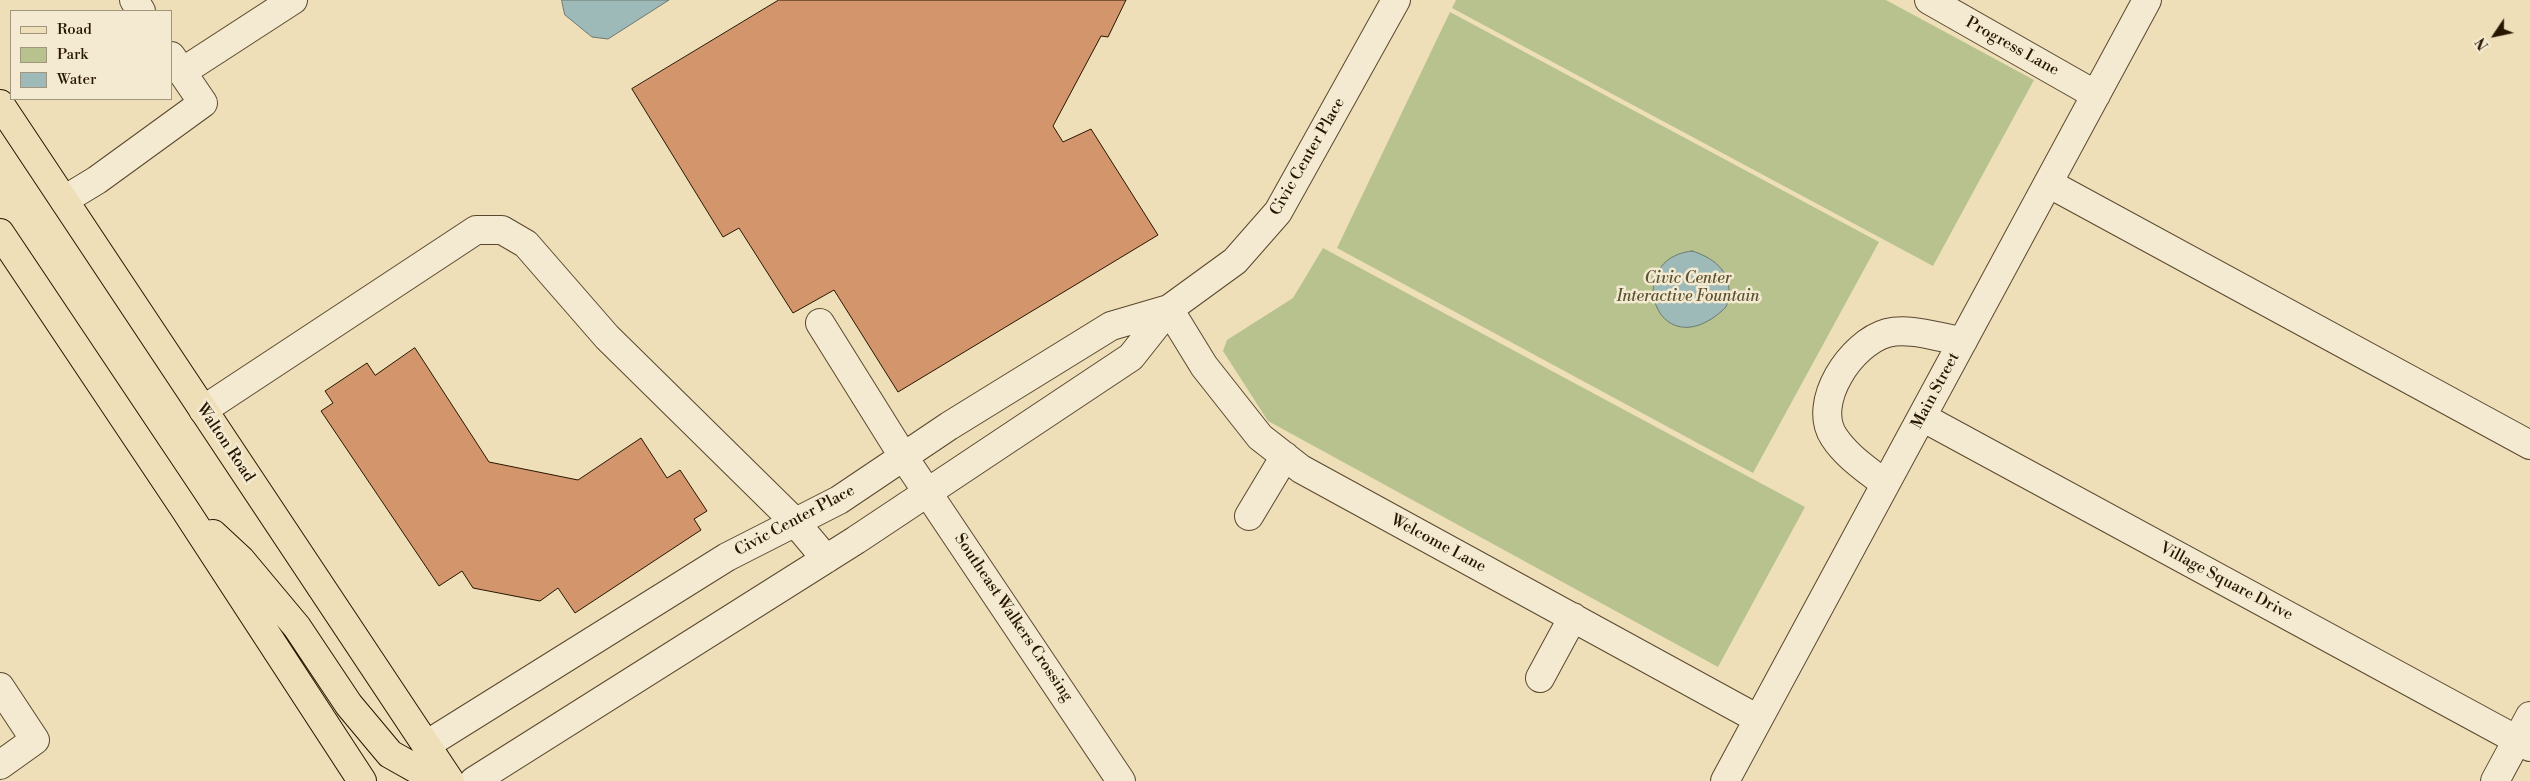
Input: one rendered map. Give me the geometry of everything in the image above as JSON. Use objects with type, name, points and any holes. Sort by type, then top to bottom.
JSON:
[{"type":"main road","name":"Walton Road","points":[[0,104],[450,781]]},
{"type":"main road","points":[[0,233],[184,508],[362,781]]},
{"type":"main road","points":[[184,508],[241,560],[297,627],[349,705],[390,754],[438,781]]},
{"type":"street","points":[[64,200],[203,103],[177,64],[294,0]]},
{"type":"street","name":"Civic Center Place","points":[[474,781],[929,493],[1131,357],[1169,309],[1235,261],[1278,212],[1396,0]]},
{"type":"street","name":"Progress Lane","points":[[1929,0],[2096,95]]},
{"type":"street","name":"Main Street","points":[[1724,781],[2147,0]]},
{"type":"street","points":[[2048,183],[2530,445]]},
{"type":"street","points":[[203,410],[476,230],[502,230],[526,244],[607,336],[795,522],[826,558]]},
{"type":"street","name":"Civic Center Place","points":[[426,745],[727,558],[839,500],[903,456],[1111,326],[1169,309]]},
{"type":"street","name":"Welcome Lane","points":[[1169,309],[1211,374],[1260,437],[1301,469],[1758,718]]},
{"type":"street","name":"Southeast Walkers Crossing","points":[[820,323],[903,456],[1121,781]]},
{"type":"street","points":[[1885,484],[1848,454],[1833,436],[1827,410],[1836,376],[1862,347],[1885,334],[1902,332],[1963,341]]},
{"type":"street","name":"Village Square Drive","points":[[1922,418],[2523,744]]},
{"type":"street","points":[[1249,516],[1285,456]]},
{"type":"street","points":[[1540,678],[1573,617]]},
{"type":"street","points":[[0,687],[35,740],[0,765]]},
{"type":"street","points":[[2495,781],[2523,744],[2530,716]]},
{"type":"green space","points":[[1456,0],[1886,0],[2034,80],[1933,266],[1452,8]]},
{"type":"green space","name":"Civic Center Interactive Fountain","points":[[1450,12],[1879,242],[1753,473],[1337,248]]},
{"type":"green space","points":[[1323,248],[1805,507],[1718,667],[1268,421],[1223,351],[1227,340],[1293,298]]},
{"type":"water","points":[[562,0],[669,0],[608,39],[592,37],[565,15]]},
{"type":"water","points":[[1692,251],[1713,261],[1723,271],[1729,285],[1728,300],[1723,310],[1700,325],[1680,327],[1665,319],[1656,306],[1653,289],[1658,272],[1670,258]]},
{"type":"building","points":[[779,0],[1126,0],[1108,37],[1101,36],[1053,126],[1063,142],[1091,129],[1158,235],[898,392],[834,290],[793,313],[739,228],[723,237],[632,89]]},
{"type":"building","points":[[415,348],[489,462],[578,480],[641,438],[667,478],[680,470],[707,511],[694,519],[701,530],[575,613],[558,588],[540,601],[473,588],[462,571],[439,586],[321,411],[333,403],[325,391],[367,363],[375,375]]}]
